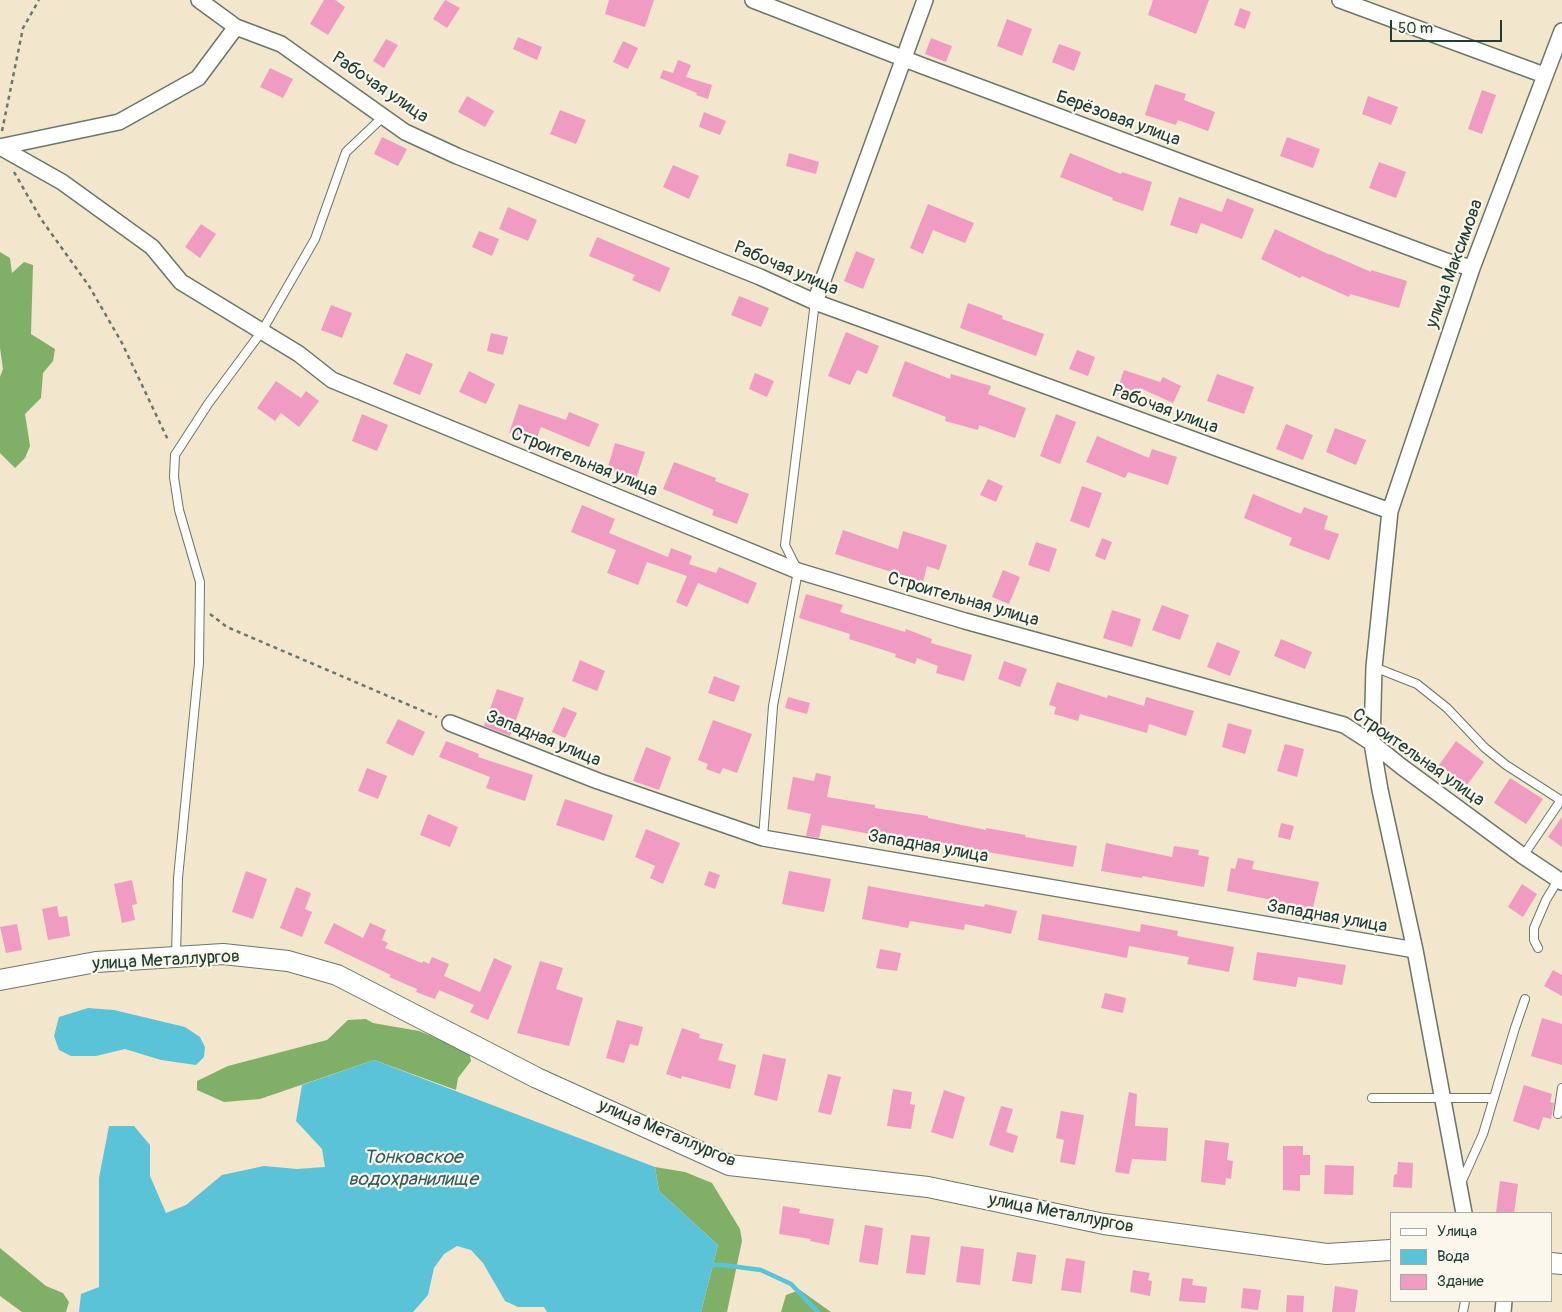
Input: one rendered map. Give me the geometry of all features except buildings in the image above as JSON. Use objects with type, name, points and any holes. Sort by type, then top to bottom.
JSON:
[{"type":"street","name":"Рабочая улица","points":[[199,0],[236,27],[281,44],[405,132],[457,156],[760,277],[815,302],[1390,511]]},
{"type":"street","name":"Берёзовая улица","points":[[752,0],[1427,254],[1472,268]]},
{"type":"street","points":[[815,302],[924,0]]},
{"type":"street","points":[[1340,0],[1544,75]]},
{"type":"street","points":[[1,142],[119,122],[198,78],[236,27]]},
{"type":"street","name":"улица Максимова","points":[[1464,1212],[1415,950],[1380,790],[1372,743],[1374,667],[1390,511],[1472,268],[1562,31]]},
{"type":"street","name":"Строительная улица","points":[[1,142],[62,182],[152,247],[180,282],[299,354],[332,380],[798,571],[965,621],[1344,725],[1372,743],[1523,856],[1560,881]]},
{"type":"street","name":"Западная улица","points":[[450,723],[598,781],[763,838],[1415,950]]},
{"type":"street","name":"улица Металлургов","points":[[0,980],[96,962],[224,954],[288,961],[337,975],[537,1078],[729,1165],[928,1187],[1104,1224],[1327,1254],[1390,1250]]},
{"type":"lane","points":[[176,957],[178,878],[199,663],[200,582],[179,510],[174,478],[175,455],[208,404],[262,331],[315,239],[346,152],[384,116]]},
{"type":"lane","points":[[763,838],[773,706],[798,571],[786,545],[815,302]]},
{"type":"lane","points":[[1374,667],[1417,684],[1447,708],[1485,748],[1506,765],[1562,800],[1523,856]]},
{"type":"lane","points":[[1538,948],[1534,940],[1534,928],[1543,905],[1560,881]]},
{"type":"lane","points":[[1459,1187],[1483,1134],[1514,1028],[1526,999]]},
{"type":"lane","points":[[1558,1114],[1562,1088]]},
{"type":"lane","points":[[1372,1098],[1494,1098]]},
{"type":"path","points":[[1,142],[23,28],[39,0]]},
{"type":"path","points":[[14,172],[40,219],[89,286],[122,343],[175,455]]},
{"type":"path","points":[[200,607],[227,627],[450,723]]},
{"type":"green space","points":[[0,252],[10,258],[12,273],[24,262],[33,265],[31,334],[55,349],[53,361],[43,373],[41,398],[25,414],[30,446],[25,458],[15,468],[0,453],[0,377],[3,369],[0,348]]},
{"type":"green space","points":[[366,1019],[373,1023],[419,1031],[469,1051],[471,1061],[458,1078],[456,1090],[374,1060],[260,1099],[224,1102],[197,1090],[197,1081],[228,1066],[327,1040],[348,1020]]},
{"type":"green space","points":[[655,1167],[685,1172],[712,1183],[740,1229],[742,1241],[727,1312],[701,1312],[718,1245],[659,1191]]},
{"type":"green space","points":[[0,1248],[46,1286],[63,1293],[69,1302],[66,1312],[22,1312],[0,1296]]},
{"type":"green space","points":[[800,1290],[831,1312],[781,1312],[786,1295]]},
{"type":"water","points":[[88,1008],[114,1010],[185,1027],[200,1037],[205,1047],[204,1057],[196,1065],[161,1060],[125,1049],[96,1056],[71,1056],[59,1050],[54,1036],[59,1017]]},
{"type":"water","name":"Тонковское водохранилище","points":[[374,1060],[655,1167],[659,1191],[718,1245],[701,1312],[547,1312],[544,1307],[518,1307],[505,1301],[483,1263],[471,1250],[457,1246],[444,1254],[434,1268],[428,1295],[413,1312],[79,1312],[81,1294],[99,1287],[99,1178],[109,1126],[134,1126],[150,1145],[150,1176],[166,1213],[186,1205],[222,1175],[264,1166],[297,1169],[325,1167],[322,1149],[296,1121],[302,1085]]},
{"type":"waterway","points":[[713,1265],[761,1270],[791,1284],[818,1312]]}]
